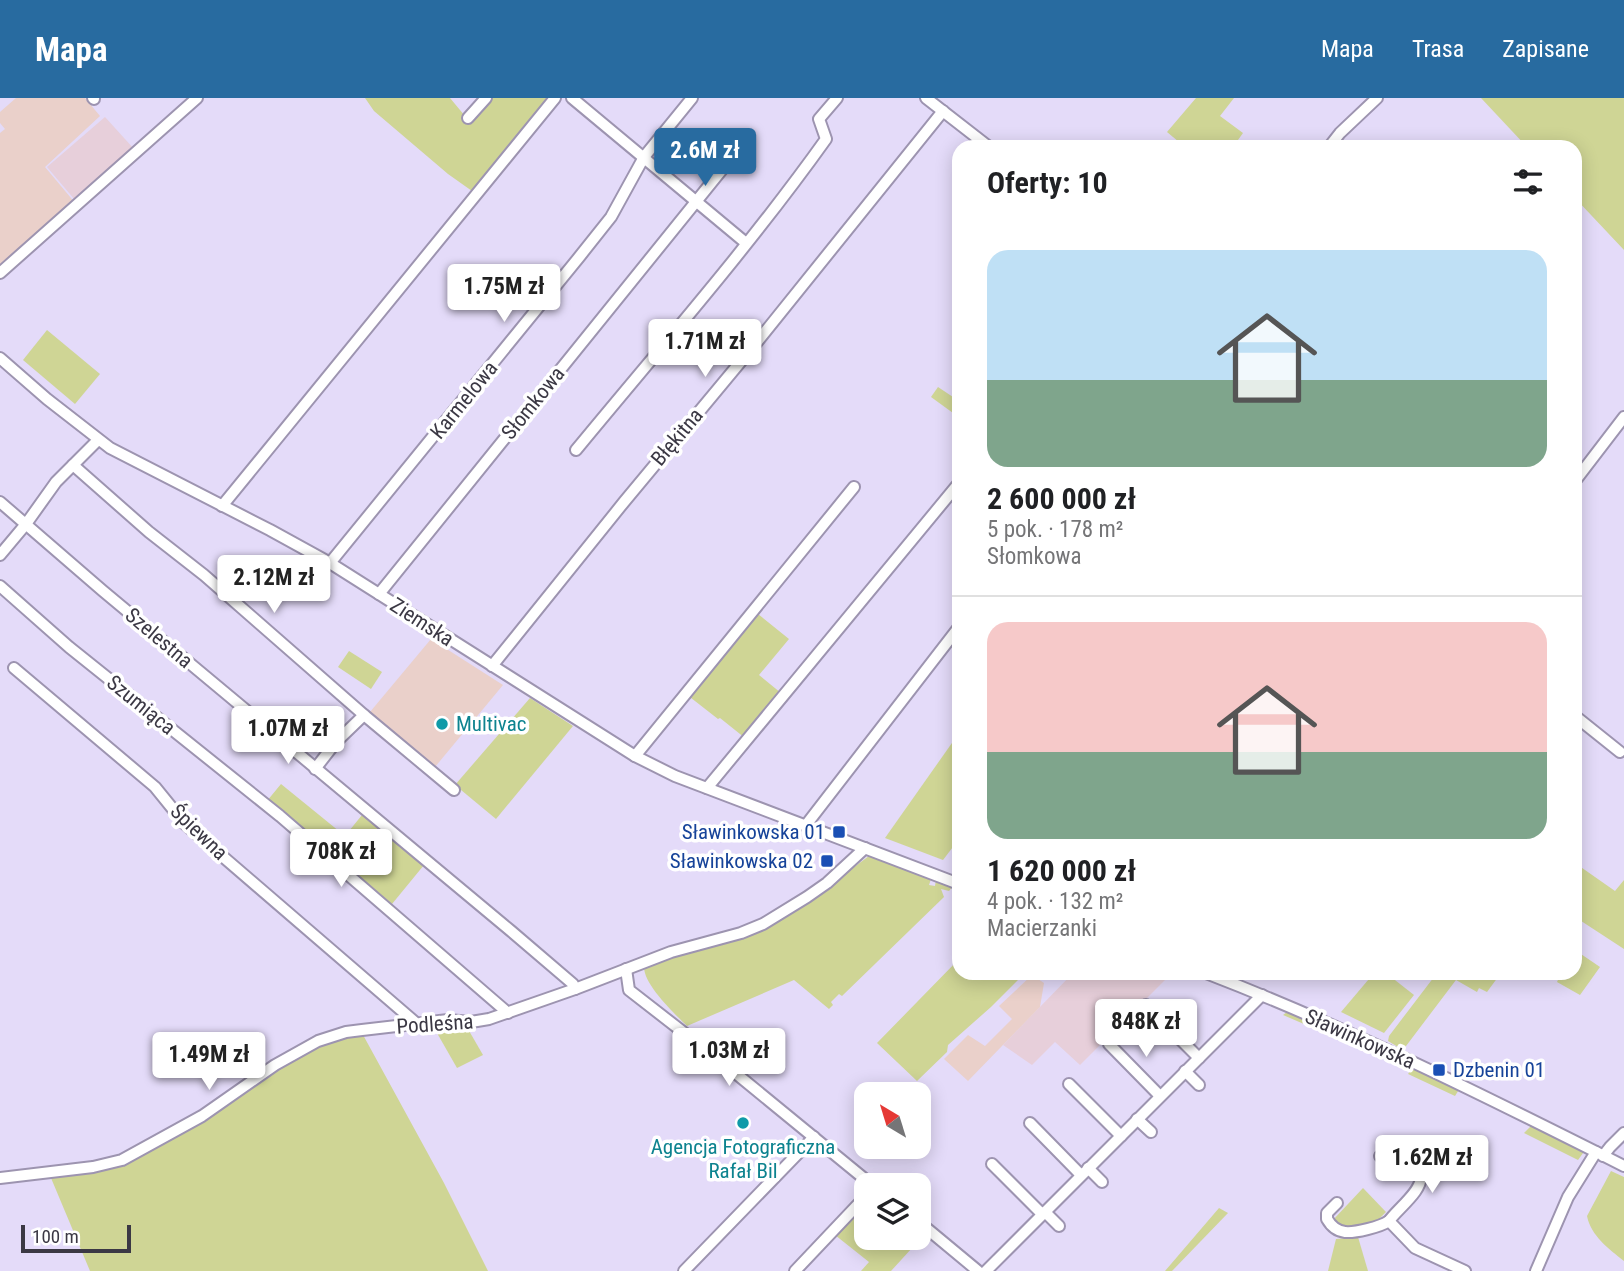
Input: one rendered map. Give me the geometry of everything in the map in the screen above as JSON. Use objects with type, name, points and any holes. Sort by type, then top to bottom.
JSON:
[{"type":"street","points":[[0,273],[197,98]]},
{"type":"street","points":[[468,118],[486,98]]},
{"type":"street","points":[[222,506],[555,98]]},
{"type":"street","points":[[572,98],[746,243]]},
{"type":"street","name":"Karmelowa","points":[[330,563],[611,217],[644,157],[692,98]]},
{"type":"street","points":[[576,450],[805,169],[826,139],[818,120],[837,98]]},
{"type":"street","points":[[926,98],[980,140]]},
{"type":"street","points":[[1334,140],[1377,98]]},
{"type":"street","name":"Błękitna","points":[[492,666],[943,111]]},
{"type":"street","name":"Słomkowa","points":[[379,594],[741,146]]},
{"type":"street","name":"Ziemska","points":[[0,358],[97,440],[130,460],[330,563],[635,756],[675,776],[865,848]]},
{"type":"street","points":[[1582,472],[1624,417]]},
{"type":"street","points":[[0,555],[56,482],[97,440]]},
{"type":"street","points":[[73,465],[454,790]]},
{"type":"street","points":[[635,756],[854,487]]},
{"type":"street","points":[[707,788],[952,491]]},
{"type":"street","name":"Szelestna","points":[[0,502],[573,984],[575,989]]},
{"type":"street","name":"Szumiąca","points":[[0,586],[69,647],[280,816],[508,1013]]},
{"type":"street","points":[[806,825],[952,636]]},
{"type":"street","name":"Śpiewna","points":[[14,668],[155,787],[185,824],[416,1023]]},
{"type":"street","points":[[315,769],[336,742],[364,715]]},
{"type":"street","points":[[1582,722],[1620,752]]},
{"type":"street","points":[[865,848],[952,881]]},
{"type":"street","name":"Podleśna","points":[[0,1178],[93,1167],[122,1160],[202,1116],[275,1065],[318,1041],[346,1032],[448,1020],[471,1022],[489,1019],[671,952],[741,933],[763,924],[800,902],[827,883],[865,848]]},
{"type":"street","points":[[626,969],[629,990]]},
{"type":"street","points":[[607,976],[629,990],[858,1173]]},
{"type":"street","name":"Sławinkowska","points":[[1224,980],[1471,1089],[1624,1166]]},
{"type":"street","points":[[986,1271],[1262,995]]},
{"type":"street","points":[[1146,1005],[1199,1058]]},
{"type":"street","points":[[1108,1044],[1160,1096]]},
{"type":"street","points":[[1187,1069],[1201,1083]]},
{"type":"street","points":[[1069,1084],[1121,1136]]},
{"type":"street","points":[[1139,1117],[1153,1131]]},
{"type":"street","points":[[1030,1124],[1104,1180]]},
{"type":"street","points":[[1536,1271],[1568,1197],[1599,1154],[1624,1133]]},
{"type":"street","points":[[684,1271],[814,1137]]},
{"type":"street","points":[[1336,1203],[1327,1213],[1327,1219],[1336,1229],[1348,1232],[1389,1221],[1417,1190],[1421,1178],[1400,1153],[1388,1151],[1380,1156]]},
{"type":"street","points":[[992,1164],[1059,1226]]},
{"type":"street","points":[[795,1271],[854,1209]]},
{"type":"street","points":[[1389,1221],[1415,1248],[1465,1271]]},
{"type":"street","points":[[931,1232],[978,1271]]},
{"type":"shaded area","points":[[16,98],[85,98],[100,116],[45,167],[76,204],[0,272],[0,133],[5,129],[0,123],[0,112]]},
{"type":"shaded area","points":[[105,117],[134,149],[75,200],[47,167]]},
{"type":"shaded area","points":[[431,639],[503,685],[435,767],[370,712]]},
{"type":"shaded area","points":[[1027,980],[1040,980],[1044,983],[1040,1007],[968,1081],[944,1059],[968,1035],[985,1046],[1012,1019],[999,1006]]},
{"type":"shaded area","points":[[1066,980],[1165,980],[1080,1065],[1055,1042],[1032,1065],[1003,1045]]},
{"type":"green space","points":[[365,98],[450,98],[465,116],[488,98],[547,98],[472,191],[374,111]]},
{"type":"green space","points":[[1196,98],[1234,98],[1220,116],[1243,133],[1238,140],[1177,140],[1167,132]]},
{"type":"green space","points":[[1481,98],[1624,98],[1624,250],[1582,205],[1582,140],[1520,140]]},
{"type":"green space","points":[[47,330],[100,374],[75,404],[23,360]]},
{"type":"green space","points":[[938,387],[952,396],[952,412],[931,397]]},
{"type":"green space","points":[[758,614],[789,639],[759,675],[781,693],[745,738],[686,694],[738,631],[742,633]]},
{"type":"green space","points":[[349,651],[382,672],[371,689],[338,667]]},
{"type":"green space","points":[[530,698],[573,726],[496,819],[455,785]]},
{"type":"green space","points":[[952,743],[952,848],[943,860],[885,838]]},
{"type":"green space","points":[[281,784],[345,836],[362,815],[424,865],[392,904],[267,801]]},
{"type":"green space","points":[[869,856],[931,879],[929,885],[935,886],[936,880],[952,886],[949,891],[941,889],[944,897],[842,996],[839,994],[831,1002],[833,1005],[829,1009],[794,980],[687,1026],[661,998],[645,974],[644,967],[811,899]]},
{"type":"green space","points":[[1582,868],[1615,891],[1624,880],[1624,949],[1582,922]]},
{"type":"green space","points":[[1582,955],[1600,967],[1580,995],[1557,982],[1582,980]]},
{"type":"green space","points":[[952,966],[952,980],[1018,980],[948,1045],[947,1052],[917,1081],[877,1043]]},
{"type":"green space","points":[[1368,980],[1395,980],[1414,995],[1384,1033],[1341,1012]]},
{"type":"green space","points":[[1432,980],[1456,980],[1403,1050],[1388,1041]]},
{"type":"green space","points":[[1456,980],[1496,980],[1487,992],[1479,988],[1477,992]]},
{"type":"green space","points":[[1287,1012],[1460,1088],[1455,1096],[1408,1074],[1411,1070],[1283,1015]]},
{"type":"green space","points":[[459,1025],[468,1029],[483,1055],[457,1068],[433,1026]]},
{"type":"green space","points":[[362,1033],[444,1183],[488,1271],[90,1271],[51,1178],[99,1169],[144,1153],[276,1066],[321,1043]]},
{"type":"green space","points":[[1533,1124],[1586,1149],[1578,1160],[1524,1133]]},
{"type":"green space","points":[[1611,1171],[1624,1177],[1624,1261],[1597,1236],[1587,1216]]},
{"type":"green space","points":[[1363,1188],[1386,1212],[1376,1222],[1350,1227],[1339,1226],[1333,1220]]},
{"type":"green space","points":[[1219,1208],[1228,1213],[1172,1271],[1165,1271]]},
{"type":"green space","points":[[854,1216],[854,1250],[910,1250],[891,1271],[861,1271],[869,1262],[835,1235]]},
{"type":"green space","points":[[1358,1237],[1368,1271],[1328,1271],[1336,1239]]},
{"type":"place","name":"Multivac","points":[[442,724]]},
{"type":"place","name":"Sławinkowska 01","points":[[839,832]]},
{"type":"place","name":"Sławinkowska 02","points":[[827,861]]},
{"type":"place","name":"Dzbenin 01","points":[[1439,1070]]},
{"type":"place","name":"Agencja Fotograficzna Rafał Bil","points":[[743,1123]]}]
